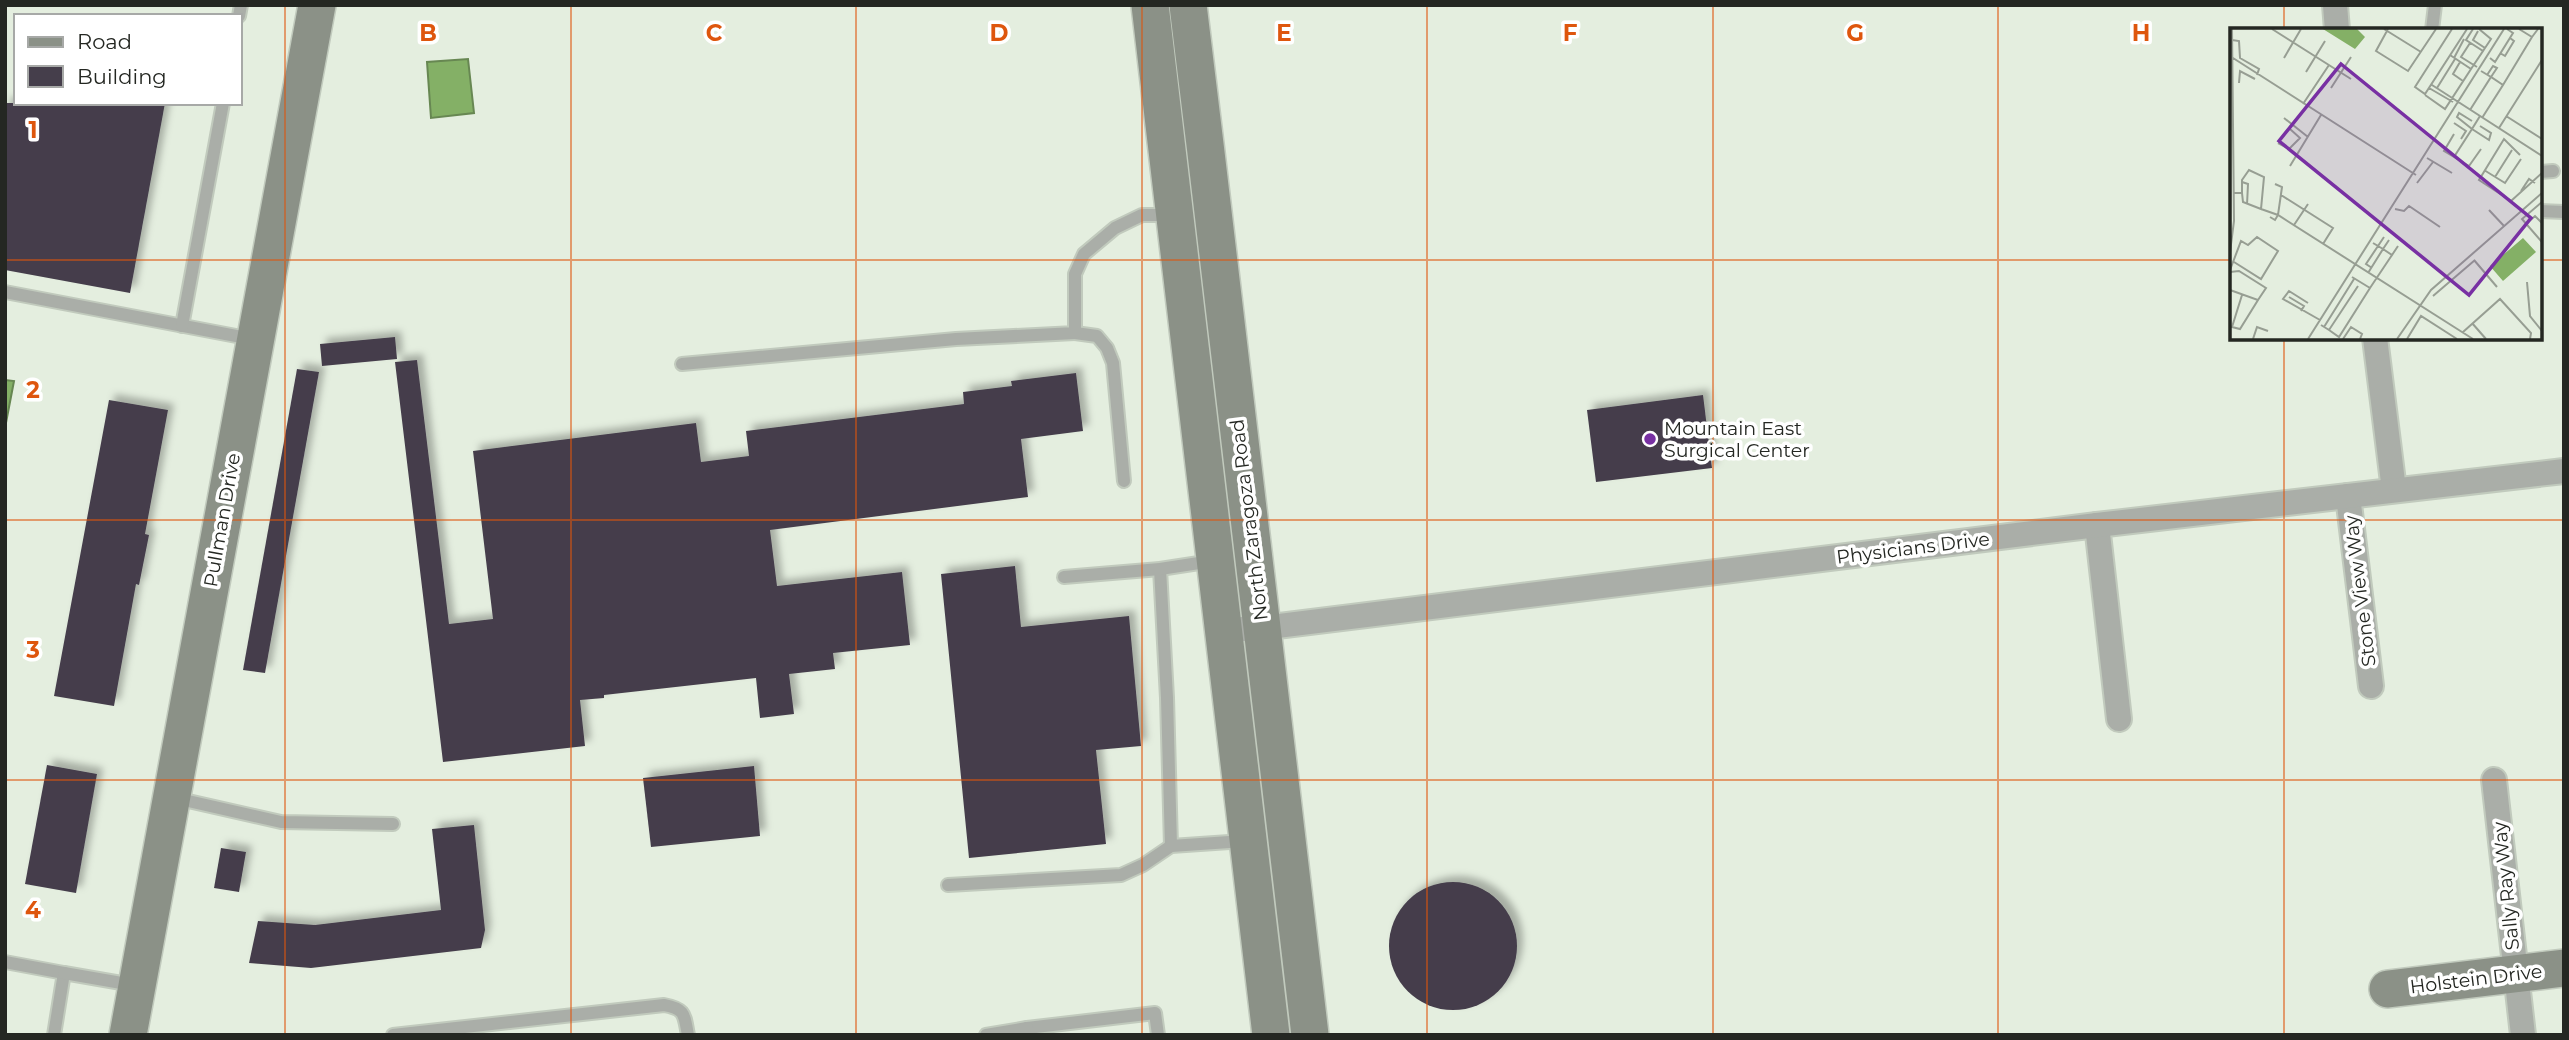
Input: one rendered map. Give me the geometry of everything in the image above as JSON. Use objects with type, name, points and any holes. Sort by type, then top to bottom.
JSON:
[{"type":"main road","name":"North Zaragoza Road","points":[[1188,5],[1236,413],[1256,553],[1262,628],[1310,1035]]},
{"type":"main road","name":"Pullman Drive","points":[[128,1035],[314,7]]},
{"type":"main road","name":"North Zaragoza Road","points":[[1151,9],[1271,1035]]},
{"type":"main road","points":[[1151,9],[1169,31],[1181,66],[1197,81]]},
{"type":"main road","points":[[1247,841],[1268,851],[1275,874],[1282,934],[1301,955]]},
{"type":"main road","name":"Holstein Drive","points":[[2388,989],[2564,968]]},
{"type":"street","points":[[2334,5],[2337,28]]},
{"type":"street","points":[[2375,340],[2394,490]]},
{"type":"street","name":"Physicians Drive","points":[[1224,630],[1262,628],[2097,525],[2564,471]]},
{"type":"street","name":"Stone View Way","points":[[2348,496],[2371,687]]},
{"type":"street","points":[[2097,525],[2119,719]]},
{"type":"street","name":"Sally Ray Way","points":[[2494,780],[2523,1035]]},
{"type":"lane","points":[[2432,28],[2435,5]]},
{"type":"lane","points":[[183,326],[223,105]]},
{"type":"lane","points":[[2541,172],[2553,172]]},
{"type":"lane","points":[[2541,211],[2564,212]]},
{"type":"lane","points":[[1075,333],[1075,274],[1084,254],[1115,228],[1143,215],[1176,215]]},
{"type":"lane","points":[[5,292],[255,340]]},
{"type":"lane","points":[[682,364],[943,340],[1075,333],[1097,336],[1107,348],[1113,363],[1124,481]]},
{"type":"lane","points":[[1064,577],[1160,569],[1216,560]]},
{"type":"lane","points":[[1160,569],[1171,846]]},
{"type":"lane","points":[[171,797],[281,822],[393,824]]},
{"type":"lane","points":[[948,885],[1121,875],[1143,865],[1171,846],[1247,841]]},
{"type":"lane","points":[[5,962],[137,985]]},
{"type":"lane","points":[[54,1035],[64,973]]},
{"type":"lane","points":[[393,1035],[664,1005],[678,1008],[684,1014],[688,1035]]},
{"type":"lane","points":[[986,1035],[1155,1013],[1158,1035]]},
{"type":"shaded area","points":[[468,59],[474,113],[431,118],[427,62]]},
{"type":"shaded area","points":[[5,380],[14,381],[5,428]]},
{"type":"building","points":[[5,103],[165,105],[130,293],[5,270]]},
{"type":"building","points":[[395,337],[397,359],[322,366],[320,344]]},
{"type":"building","points":[[417,360],[449,624],[493,619],[473,451],[696,423],[701,462],[749,456],[746,431],[964,404],[963,392],[1012,386],[1011,381],[1076,373],[1083,431],[1021,439],[1028,497],[770,530],[777,586],[902,572],[910,645],[833,653],[835,669],[789,674],[794,714],[760,718],[756,678],[604,695],[604,698],[580,700],[585,746],[443,762],[395,362]]},
{"type":"building","points":[[297,369],[319,372],[265,673],[243,670]]},
{"type":"building","name":"Mountain East Surgical Center","points":[[1703,395],[1712,468],[1596,482],[1587,410]]},
{"type":"building","points":[[109,400],[168,410],[145,534],[149,535],[139,585],[136,584],[114,706],[54,696]]},
{"type":"building","points":[[1015,566],[1021,627],[1129,616],[1141,746],[1096,750],[1106,844],[969,858],[941,574]]},
{"type":"building","points":[[47,765],[97,774],[76,893],[25,884]]},
{"type":"building","points":[[754,766],[760,836],[651,847],[643,778]]},
{"type":"building","points":[[474,825],[485,930],[481,948],[311,968],[249,963],[258,921],[315,925],[441,910],[432,829]]},
{"type":"building","points":[[221,848],[246,852],[239,892],[214,888]]},
{"type":"building","points":[[1453,882],[1477,887],[1498,901],[1512,922],[1517,946],[1512,970],[1498,991],[1477,1005],[1453,1010],[1429,1005],[1408,991],[1394,970],[1389,946],[1394,922],[1408,901],[1429,887]]},
{"type":"place","name":"Mountain East Surgical Center","points":[[1650,439]]}]
